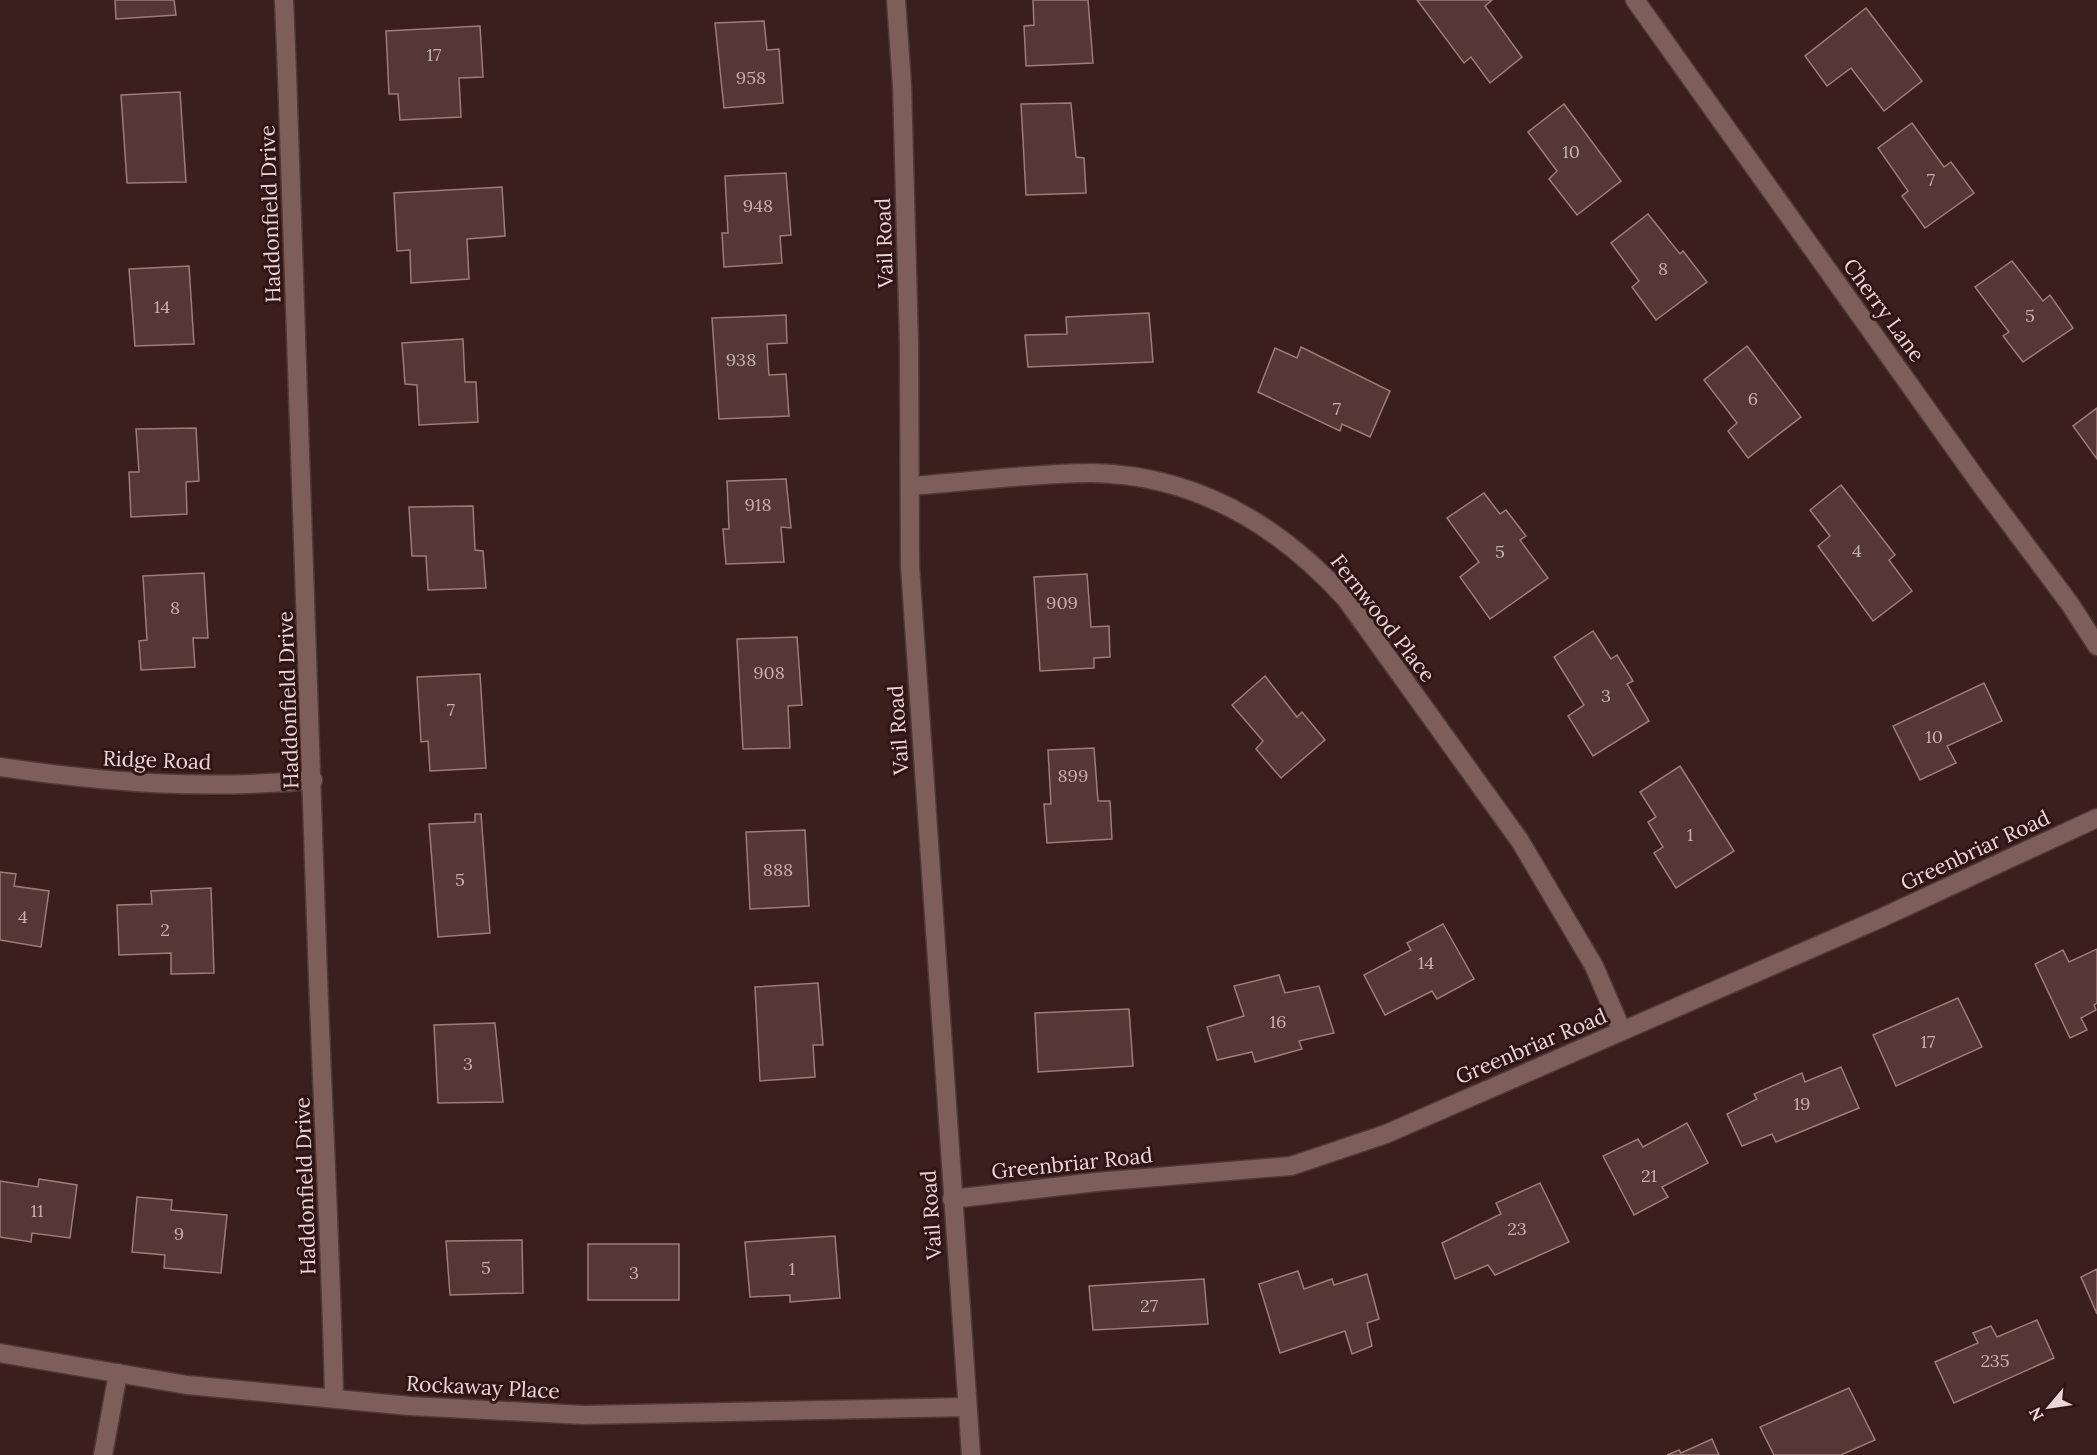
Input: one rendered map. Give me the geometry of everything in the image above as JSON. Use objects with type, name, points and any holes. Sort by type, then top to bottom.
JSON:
[{"type":"street","name":"Haddonfield Drive","points":[[284,0],[334,1398]]},
{"type":"street","name":"Vail Road","points":[[896,0],[902,85],[909,332],[910,567],[971,1455]]},
{"type":"street","name":"Cherry Lane","points":[[1635,0],[1981,484],[2070,604],[2097,646]]},
{"type":"street","name":"Fernwood Place","points":[[910,486],[1092,473],[1142,478],[1190,490],[1236,509],[1278,535],[1317,567],[1346,599],[1520,840],[1594,966],[1622,1031]]},
{"type":"street","name":"Ridge Road","points":[[0,766],[92,780],[167,785],[256,785],[313,780]]},
{"type":"street","name":"Greenbriar Road","points":[[952,1199],[1096,1182],[1291,1166],[1386,1134],[1879,919],[2097,818]]},
{"type":"street","name":"Rockaway Place","points":[[0,1353],[187,1385],[334,1398],[584,1415],[967,1407]]},
{"type":"street","points":[[103,1455],[118,1373]]},
{"type":"building","points":[[115,0],[174,0],[176,15],[116,19]]},
{"type":"building","points":[[1033,0],[1088,0],[1093,63],[1026,66],[1024,26],[1034,25]]},
{"type":"building","points":[[1417,0],[1492,0],[1485,6],[1522,57],[1490,83],[1471,57],[1464,63]]},
{"type":"building","points":[[1866,8],[1922,81],[1884,111],[1851,68],[1827,86],[1805,56]]},
{"type":"building","points":[[764,21],[767,50],[779,49],[783,103],[724,108],[715,23]]},
{"type":"building","points":[[480,26],[483,77],[459,78],[461,117],[400,120],[398,94],[389,94],[386,31]]},
{"type":"building","points":[[180,92],[186,182],[127,183],[121,95]]},
{"type":"building","points":[[1071,103],[1076,157],[1084,158],[1086,193],[1026,195],[1021,104]]},
{"type":"building","points":[[1564,104],[1621,181],[1577,215],[1549,179],[1557,171],[1528,132]]},
{"type":"building","points":[[1912,123],[1944,167],[1951,162],[1974,193],[1925,228],[1902,196],[1908,191],[1878,148]]},
{"type":"building","points":[[786,173],[791,235],[780,236],[782,263],[724,267],[722,233],[728,233],[725,176]]},
{"type":"building","points":[[502,187],[505,236],[467,239],[469,279],[411,283],[410,250],[397,251],[394,193]]},
{"type":"building","points":[[1648,214],[1680,254],[1683,251],[1707,282],[1656,320],[1632,287],[1639,281],[1611,243]]},
{"type":"building","points":[[2012,261],[2043,301],[2050,295],[2073,328],[2023,362],[2003,336],[2009,332],[1975,287]]},
{"type":"building","points":[[189,266],[194,344],[135,346],[129,269]]},
{"type":"building","points":[[1149,313],[1153,362],[1028,367],[1025,335],[1067,334],[1066,317]]},
{"type":"building","points":[[786,315],[787,343],[767,344],[769,375],[786,374],[789,416],[719,419],[712,318]]},
{"type":"building","points":[[463,339],[465,382],[476,382],[478,422],[419,425],[417,385],[405,384],[402,343]]},
{"type":"building","points":[[1747,346],[1801,417],[1748,458],[1728,431],[1737,423],[1704,380]]},
{"type":"building","points":[[1301,347],[1390,391],[1370,437],[1342,424],[1340,431],[1258,392],[1275,348],[1297,358]]},
{"type":"building","points":[[2097,408],[2097,459],[2073,426]]},
{"type":"building","points":[[196,428],[199,481],[186,482],[187,514],[131,517],[129,472],[139,472],[136,429]]},
{"type":"building","points":[[786,479],[791,528],[781,527],[784,562],[726,564],[723,529],[729,529],[727,481]]},
{"type":"building","points":[[1841,485],[1895,555],[1889,560],[1912,591],[1873,621],[1818,546],[1830,536],[1810,510]]},
{"type":"building","points":[[1484,493],[1500,514],[1506,510],[1526,536],[1520,540],[1548,578],[1490,619],[1460,577],[1479,562],[1447,518]]},
{"type":"building","points":[[473,506],[475,550],[483,551],[486,588],[428,590],[426,556],[412,556],[409,507]]},
{"type":"building","points":[[204,573],[208,638],[193,638],[195,667],[141,670],[139,641],[147,640],[143,576]]},
{"type":"building","points":[[1087,574],[1091,627],[1109,626],[1110,657],[1094,658],[1094,668],[1040,671],[1034,577]]},
{"type":"building","points":[[1593,631],[1611,659],[1617,655],[1633,681],[1627,684],[1649,721],[1593,756],[1568,716],[1584,705],[1554,657]]},
{"type":"building","points":[[797,637],[802,705],[788,706],[790,748],[743,749],[737,639]]},
{"type":"building","points":[[480,674],[486,768],[430,771],[428,741],[421,742],[417,677]]},
{"type":"building","points":[[1265,676],[1297,717],[1302,712],[1325,740],[1281,778],[1256,749],[1263,741],[1232,705]]},
{"type":"building","points":[[1984,683],[2002,721],[1947,746],[1956,763],[1920,780],[1893,726]]},
{"type":"building","points":[[1094,748],[1098,801],[1110,801],[1112,839],[1047,843],[1044,804],[1051,804],[1048,750]]},
{"type":"building","points":[[1680,766],[1734,851],[1676,888],[1654,853],[1663,847],[1648,822],[1656,817],[1640,792]]},
{"type":"building","points":[[475,814],[481,814],[490,933],[438,937],[429,824],[475,822]]},
{"type":"building","points":[[805,830],[809,906],[750,909],[746,832]]},
{"type":"building","points":[[0,872],[16,874],[14,886],[49,891],[41,947],[0,940]]},
{"type":"building","points":[[211,888],[214,973],[171,974],[171,953],[119,955],[117,905],[152,904],[151,891]]},
{"type":"building","points":[[1443,924],[1474,979],[1437,999],[1432,991],[1385,1015],[1364,975],[1411,950],[1407,943]]},
{"type":"building","points":[[2097,949],[2097,1003],[2094,1005],[2096,1010],[2081,1018],[2087,1030],[2070,1038],[2035,964],[2063,950],[2069,962]]},
{"type":"building","points":[[1279,975],[1285,993],[1319,986],[1334,1033],[1299,1041],[1302,1049],[1255,1062],[1252,1052],[1217,1060],[1207,1027],[1244,1016],[1234,986]]},
{"type":"building","points":[[818,983],[823,1045],[813,1045],[815,1077],[760,1081],[755,987]]},
{"type":"building","points":[[1958,998],[1982,1047],[1896,1086],[1873,1035]]},
{"type":"building","points":[[1129,1009],[1133,1066],[1038,1072],[1035,1013]]},
{"type":"building","points":[[495,1023],[503,1102],[438,1103],[434,1025]]},
{"type":"building","points":[[1841,1067],[1859,1108],[1776,1142],[1772,1134],[1742,1146],[1727,1114],[1757,1099],[1754,1094],[1802,1073],[1805,1082]]},
{"type":"building","points":[[1687,1123],[1708,1163],[1662,1187],[1668,1197],[1634,1215],[1603,1156],[1638,1139],[1643,1147]]},
{"type":"building","points":[[39,1179],[77,1185],[70,1238],[32,1233],[31,1242],[0,1237],[0,1181],[38,1187]]},
{"type":"building","points":[[1540,1183],[1569,1242],[1495,1275],[1488,1265],[1455,1279],[1442,1243],[1501,1214],[1496,1203]]},
{"type":"building","points":[[137,1197],[172,1200],[171,1210],[227,1215],[221,1273],[164,1268],[165,1255],[132,1252]]},
{"type":"building","points":[[835,1236],[840,1298],[790,1302],[790,1295],[750,1297],[745,1242]]},
{"type":"building","points":[[522,1240],[523,1293],[450,1295],[446,1241]]},
{"type":"building","points":[[588,1244],[679,1244],[679,1300],[588,1300]]},
{"type":"building","points":[[2097,1269],[2097,1314],[2081,1277]]},
{"type":"building","points":[[1298,1271],[1304,1289],[1332,1279],[1334,1285],[1367,1274],[1379,1319],[1367,1323],[1372,1346],[1352,1354],[1345,1331],[1280,1353],[1259,1284]]},
{"type":"building","points":[[1204,1279],[1208,1324],[1093,1330],[1089,1286]]},
{"type":"building","points":[[2037,1320],[2054,1358],[1954,1403],[1935,1362],[1978,1343],[1973,1333],[1991,1326],[1997,1337]]},
{"type":"building","points":[[1849,1388],[1875,1440],[1841,1455],[1774,1455],[1760,1427]]},
{"type":"building","points":[[1712,1439],[1719,1455],[1667,1455],[1679,1450],[1681,1453]]}]
